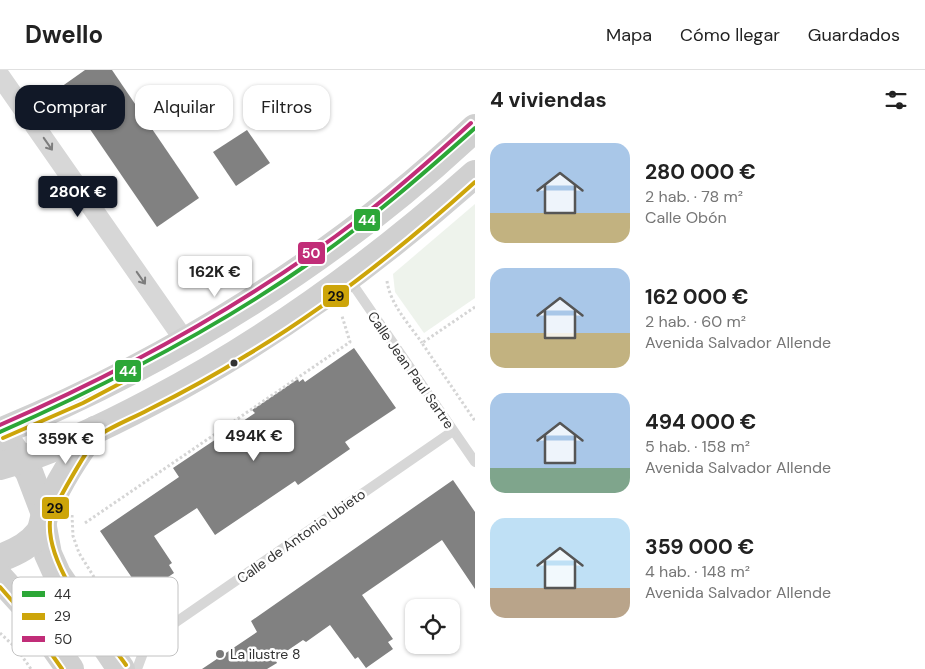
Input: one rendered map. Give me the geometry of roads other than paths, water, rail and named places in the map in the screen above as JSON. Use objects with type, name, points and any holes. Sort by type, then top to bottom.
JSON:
[{"type":"main road","points":[[59,577],[48,554],[44,520],[36,487],[10,463],[0,433],[80,397],[184,341],[260,295],[358,227],[400,195],[475,128]]},
{"type":"main road","points":[[10,463],[96,430],[167,394],[290,321],[415,227],[475,174]]},
{"type":"main road","points":[[0,558],[23,548],[38,534],[72,464],[96,430]]},
{"type":"main road","points":[[0,578],[12,591]]},
{"type":"main road","points":[[61,656],[70,669]]},
{"type":"main road","points":[[112,656],[121,669]]},
{"type":"street","points":[[0,76],[184,341]]},
{"type":"lane","name":"Calle Jean Paul Sartre","points":[[348,279],[475,462]]},
{"type":"lane","name":"Calle de Antonio Ubieto","points":[[178,621],[453,431]]},
{"type":"lane","points":[[137,669],[141,656]]},
{"type":"place","name":"La ilustre 8","points":[[220,654]]}]
